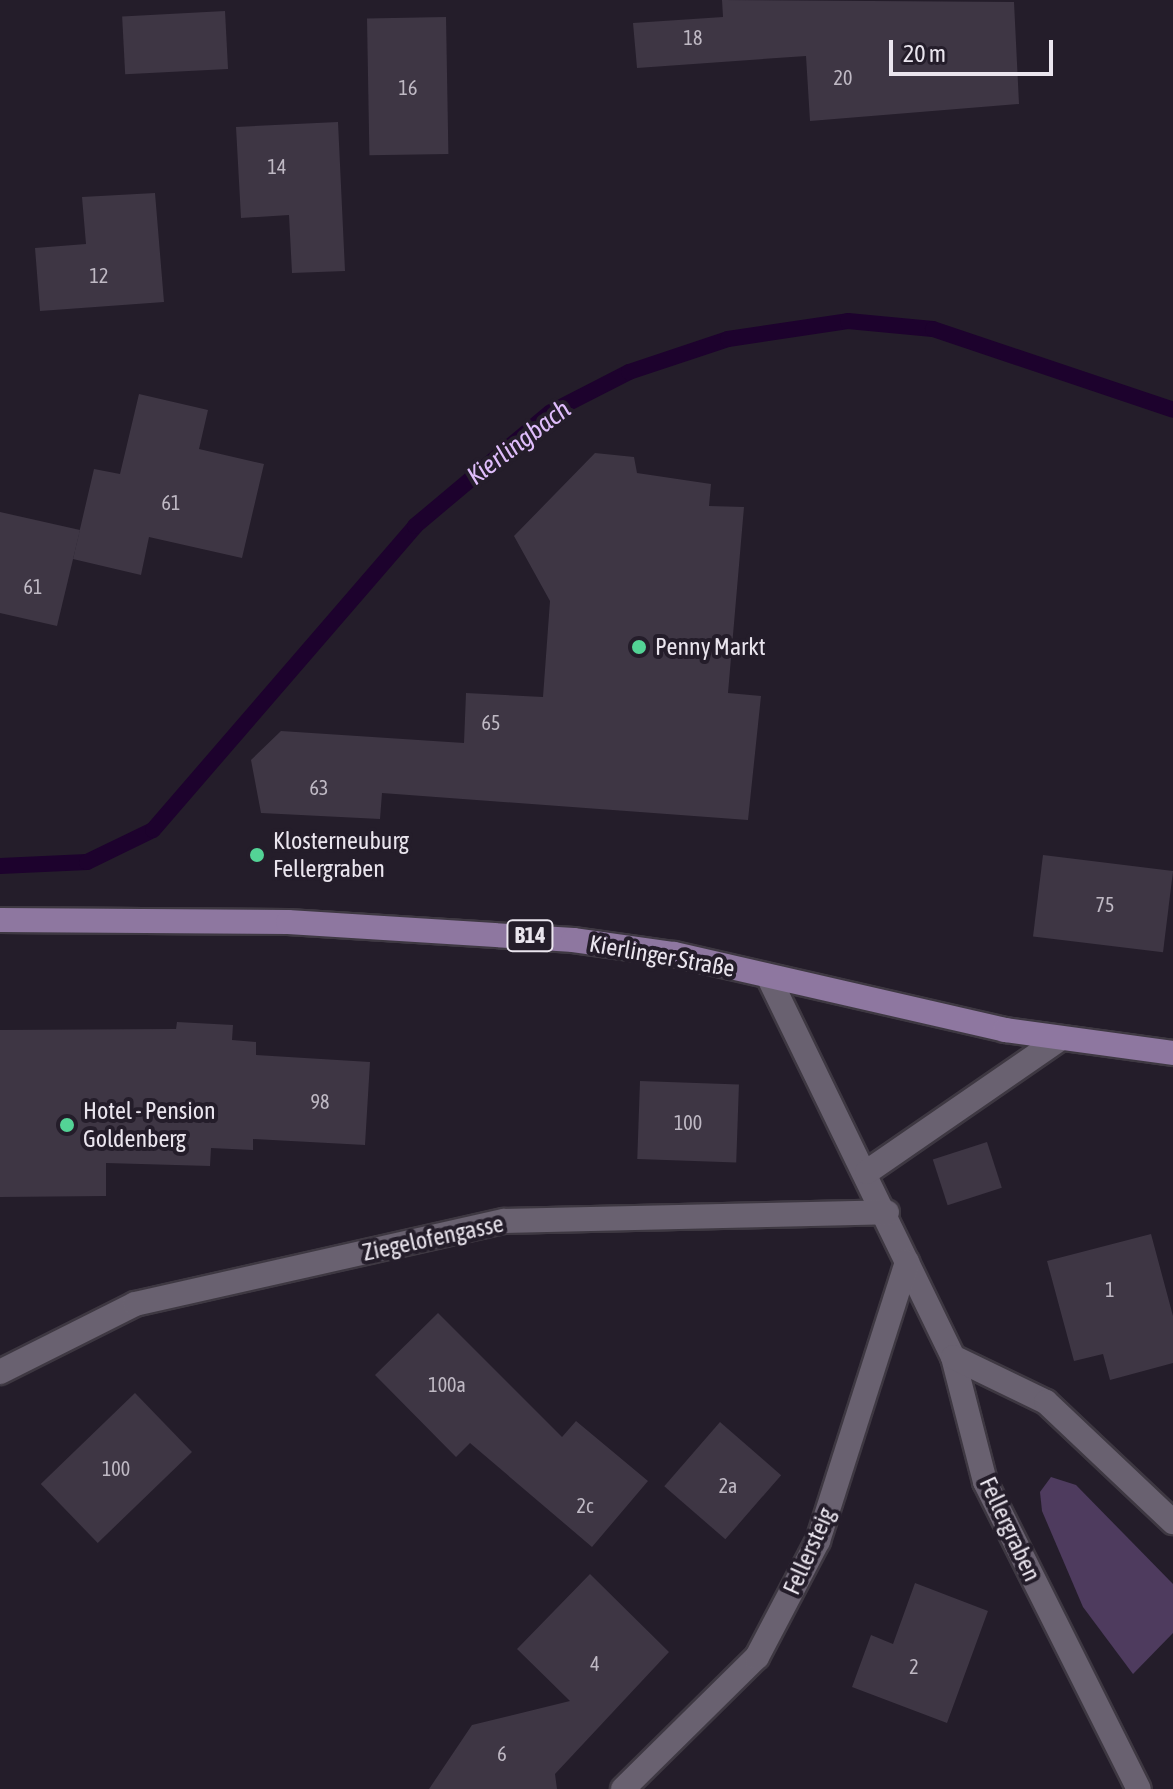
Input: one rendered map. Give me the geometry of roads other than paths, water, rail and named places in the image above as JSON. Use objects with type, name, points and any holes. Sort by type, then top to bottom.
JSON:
[{"type":"main road","name":"Kierlinger Straße","points":[[0,920],[454,929],[674,954],[1060,1039],[1173,1053]]},
{"type":"street","name":"Fellergraben","points":[[768,976],[887,1212],[907,1262],[953,1357],[985,1482],[1139,1789]]},
{"type":"street","points":[[867,1172],[1060,1039]]},
{"type":"street","name":"Ziegelofengasse","points":[[0,1372],[135,1304],[504,1221],[887,1212]]},
{"type":"street","name":"Fellersteig","points":[[623,1789],[757,1657],[818,1541],[907,1262]]},
{"type":"street","points":[[953,1357],[1046,1402],[1173,1522]]},
{"type":"waterway","name":"Kierlingbach","points":[[0,866],[87,862],[153,830],[415,526],[551,412],[629,372],[728,339],[848,321],[933,329],[1173,410]]},
{"type":"place","name":"Penny Markt","points":[[639,647]]},
{"type":"place","name":"Klosterneuburg Fellergraben","points":[[257,855]]},
{"type":"place","name":"Hotel - Pension Goldenberg","points":[[67,1125]]}]
